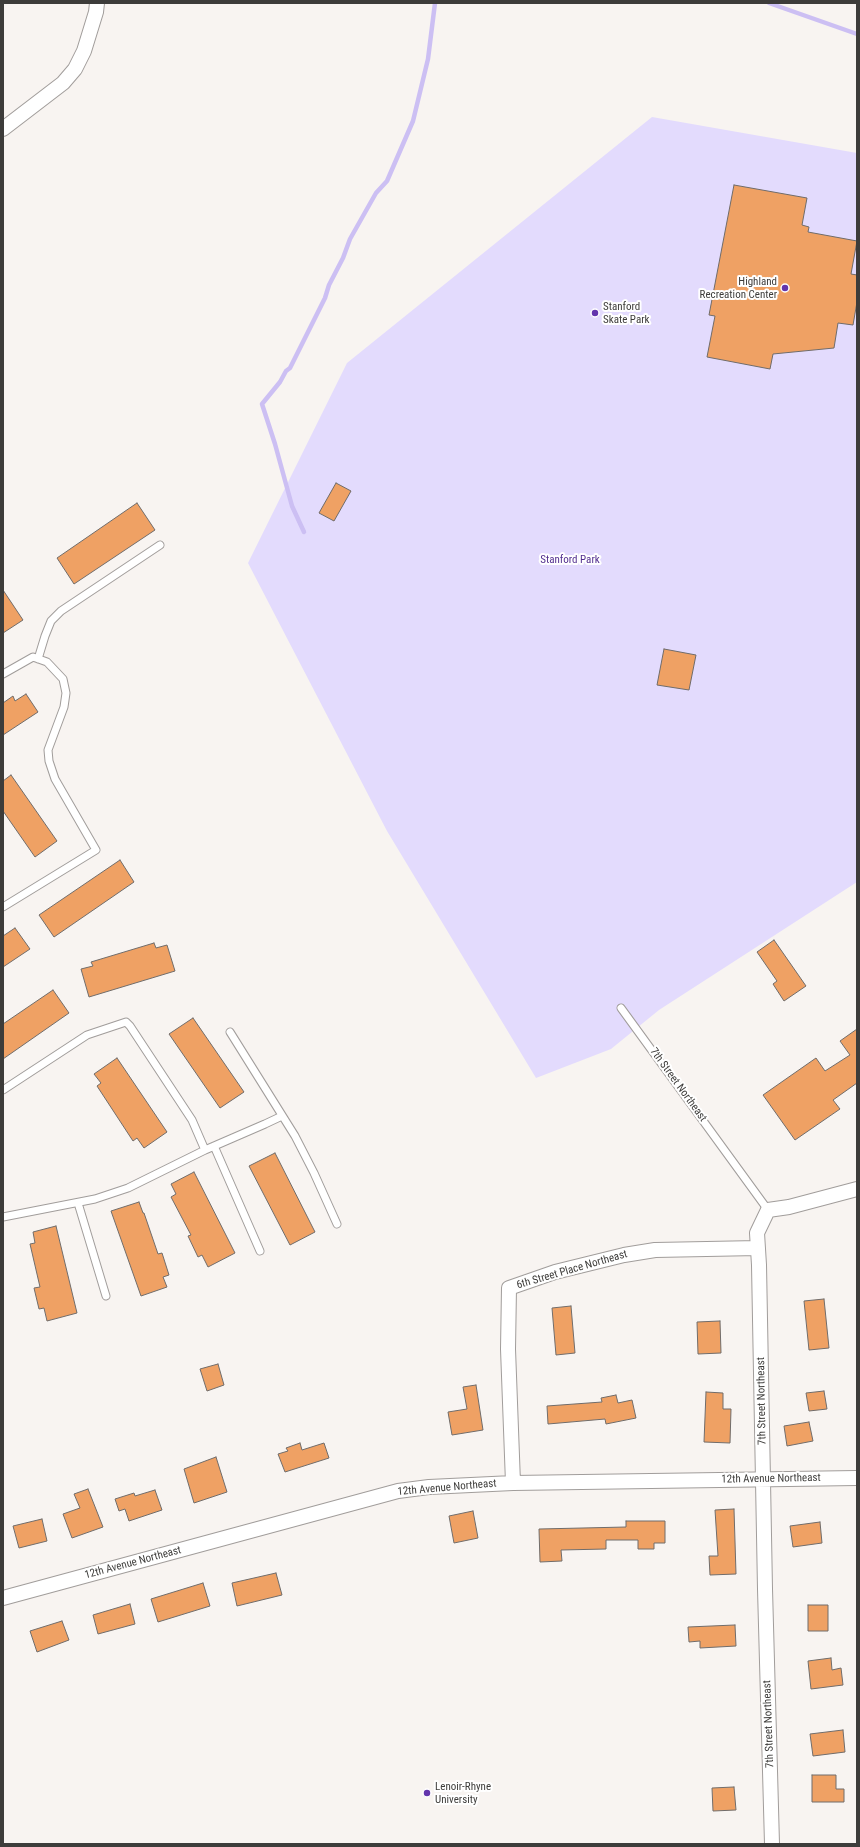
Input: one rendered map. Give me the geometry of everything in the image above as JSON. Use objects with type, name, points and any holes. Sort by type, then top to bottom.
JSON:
[{"type":"street","points":[[3,129],[63,83],[75,69],[88,38],[97,3]]},
{"type":"street","points":[[768,1210],[789,1207],[857,1189]]},
{"type":"street","name":"7th Street Northeast","points":[[768,1210],[757,1233],[772,1844]]},
{"type":"street","name":"6th Street Place Northeast","points":[[513,1483],[508,1349],[509,1288],[555,1272],[624,1254],[655,1250],[758,1248]]},
{"type":"street","name":"12th Avenue Northeast","points":[[3,1598],[398,1491],[429,1487],[513,1483],[857,1478]]},
{"type":"lane","points":[[38,659],[45,636],[52,621],[61,611],[76,599],[160,544]]},
{"type":"lane","points":[[3,674],[33,657],[47,662],[63,679],[66,686],[64,707],[48,750],[52,773],[96,850],[3,907]]},
{"type":"lane","name":"7th Street Northeast","points":[[622,1008],[768,1210]]},
{"type":"lane","points":[[3,1090],[87,1035],[126,1022],[192,1120],[205,1150]]},
{"type":"lane","points":[[230,1032],[282,1116],[314,1173],[337,1224]]},
{"type":"lane","points":[[3,1217],[78,1203],[128,1188],[205,1150],[282,1116]]},
{"type":"lane","points":[[214,1146],[260,1251]]},
{"type":"lane","points":[[78,1203],[106,1296]]},
{"type":"green space","name":"Stanford Park","points":[[652,117],[857,153],[857,882],[659,1010],[611,1049],[536,1078],[387,831],[248,563],[347,363]]},
{"type":"building","name":"Highland Recreation Center","points":[[734,185],[807,198],[802,225],[809,227],[808,232],[857,241],[851,274],[857,275],[857,302],[853,325],[838,323],[834,348],[773,354],[770,369],[707,357],[715,316],[709,315]]},
{"type":"building","points":[[336,483],[351,491],[334,521],[319,513]]},
{"type":"building","points":[[137,503],[155,530],[74,584],[57,558]]},
{"type":"building","points":[[3,590],[23,620],[3,633]]},
{"type":"building","points":[[664,649],[696,655],[689,690],[657,685]]},
{"type":"building","points":[[26,694],[38,712],[3,735],[3,703],[13,696],[15,701]]},
{"type":"building","points":[[11,775],[57,841],[35,857],[3,811],[3,781]]},
{"type":"building","points":[[120,860],[134,882],[54,937],[39,915]]},
{"type":"building","points":[[15,928],[30,949],[3,967],[3,936]]},
{"type":"building","points":[[774,940],[806,986],[784,1001],[773,984],[777,981],[757,952]]},
{"type":"building","points":[[154,943],[156,948],[167,945],[175,971],[89,997],[81,969],[93,966],[91,962]]},
{"type":"building","points":[[53,990],[69,1013],[3,1059],[3,1024]]},
{"type":"building","points":[[193,1018],[244,1092],[220,1108],[169,1034]]},
{"type":"building","points":[[857,1029],[857,1083],[833,1100],[840,1109],[795,1140],[763,1095],[816,1058],[825,1071],[850,1055],[840,1041]]},
{"type":"building","points":[[117,1058],[167,1132],[144,1148],[137,1138],[133,1141],[97,1086],[101,1083],[94,1074]]},
{"type":"building","points":[[275,1153],[315,1232],[290,1245],[249,1166]]},
{"type":"building","points":[[194,1172],[235,1253],[208,1267],[202,1255],[198,1257],[188,1236],[191,1235],[171,1197],[176,1194],[171,1184]]},
{"type":"building","points":[[139,1202],[158,1254],[162,1253],[169,1275],[163,1277],[167,1287],[141,1296],[111,1211]]},
{"type":"building","points":[[56,1226],[77,1313],[47,1321],[44,1308],[39,1309],[34,1288],[40,1287],[30,1244],[35,1243],[33,1232]]},
{"type":"building","points":[[824,1299],[829,1348],[809,1350],[804,1301]]},
{"type":"building","points":[[571,1306],[575,1353],[556,1355],[552,1308]]},
{"type":"building","points":[[720,1321],[721,1353],[698,1354],[697,1322]]},
{"type":"building","points":[[218,1364],[224,1385],[207,1391],[200,1369]]},
{"type":"building","points":[[476,1385],[483,1430],[452,1435],[448,1412],[467,1409],[463,1387]]},
{"type":"building","points":[[824,1391],[827,1409],[809,1411],[806,1393]]},
{"type":"building","points":[[706,1392],[723,1393],[723,1409],[731,1409],[730,1443],[704,1442]]},
{"type":"building","points":[[616,1395],[618,1403],[632,1400],[636,1418],[606,1424],[605,1419],[548,1424],[547,1406],[602,1402],[601,1398]]},
{"type":"building","points":[[809,1422],[813,1441],[787,1446],[784,1426]]},
{"type":"building","points":[[300,1443],[302,1450],[324,1443],[329,1458],[285,1472],[278,1454],[288,1451],[286,1448]]},
{"type":"building","points":[[216,1457],[227,1492],[194,1503],[184,1469]]},
{"type":"building","points":[[88,1489],[103,1527],[72,1538],[63,1514],[80,1508],[74,1494]]},
{"type":"building","points":[[155,1490],[162,1510],[129,1521],[125,1509],[119,1511],[115,1499],[134,1493],[135,1496]]},
{"type":"building","points":[[734,1509],[736,1574],[710,1575],[709,1556],[718,1556],[715,1510]]},
{"type":"building","points":[[473,1511],[478,1538],[454,1543],[449,1516]]},
{"type":"building","points":[[42,1519],[47,1541],[19,1548],[13,1526]]},
{"type":"building","points":[[626,1521],[665,1521],[665,1543],[654,1543],[654,1549],[638,1549],[638,1540],[606,1540],[606,1549],[561,1550],[562,1561],[540,1562],[539,1529],[626,1527]]},
{"type":"building","points":[[820,1522],[822,1543],[793,1547],[790,1526]]},
{"type":"building","points":[[276,1573],[282,1595],[237,1606],[232,1583]]},
{"type":"building","points":[[203,1583],[210,1606],[158,1622],[151,1599]]},
{"type":"building","points":[[130,1604],[135,1624],[98,1634],[93,1615]]},
{"type":"building","points":[[808,1605],[828,1605],[828,1631],[808,1631]]},
{"type":"building","points":[[62,1621],[69,1640],[37,1652],[30,1631]]},
{"type":"building","points":[[735,1625],[736,1646],[700,1648],[700,1641],[689,1642],[688,1627]]},
{"type":"building","points":[[831,1658],[832,1670],[841,1668],[843,1685],[811,1689],[808,1661]]},
{"type":"building","points":[[843,1730],[845,1752],[813,1756],[810,1734]]},
{"type":"building","points":[[812,1775],[836,1775],[836,1789],[844,1789],[844,1802],[812,1802]]},
{"type":"building","points":[[734,1787],[736,1810],[713,1811],[712,1788]]},
{"type":"waterway","points":[[304,532],[292,506],[262,404],[280,382],[286,371],[290,368],[325,298],[329,285],[343,258],[350,239],[376,193],[387,181],[413,121],[428,59],[435,3]]},
{"type":"waterway","points":[[769,3],[857,34]]},
{"type":"place","name":"Highland Recreation Center","points":[[785,288]]},
{"type":"place","name":"Stanford Skate Park","points":[[595,313]]},
{"type":"place","name":"Lenoir-Rhyne University","points":[[427,1793]]}]
